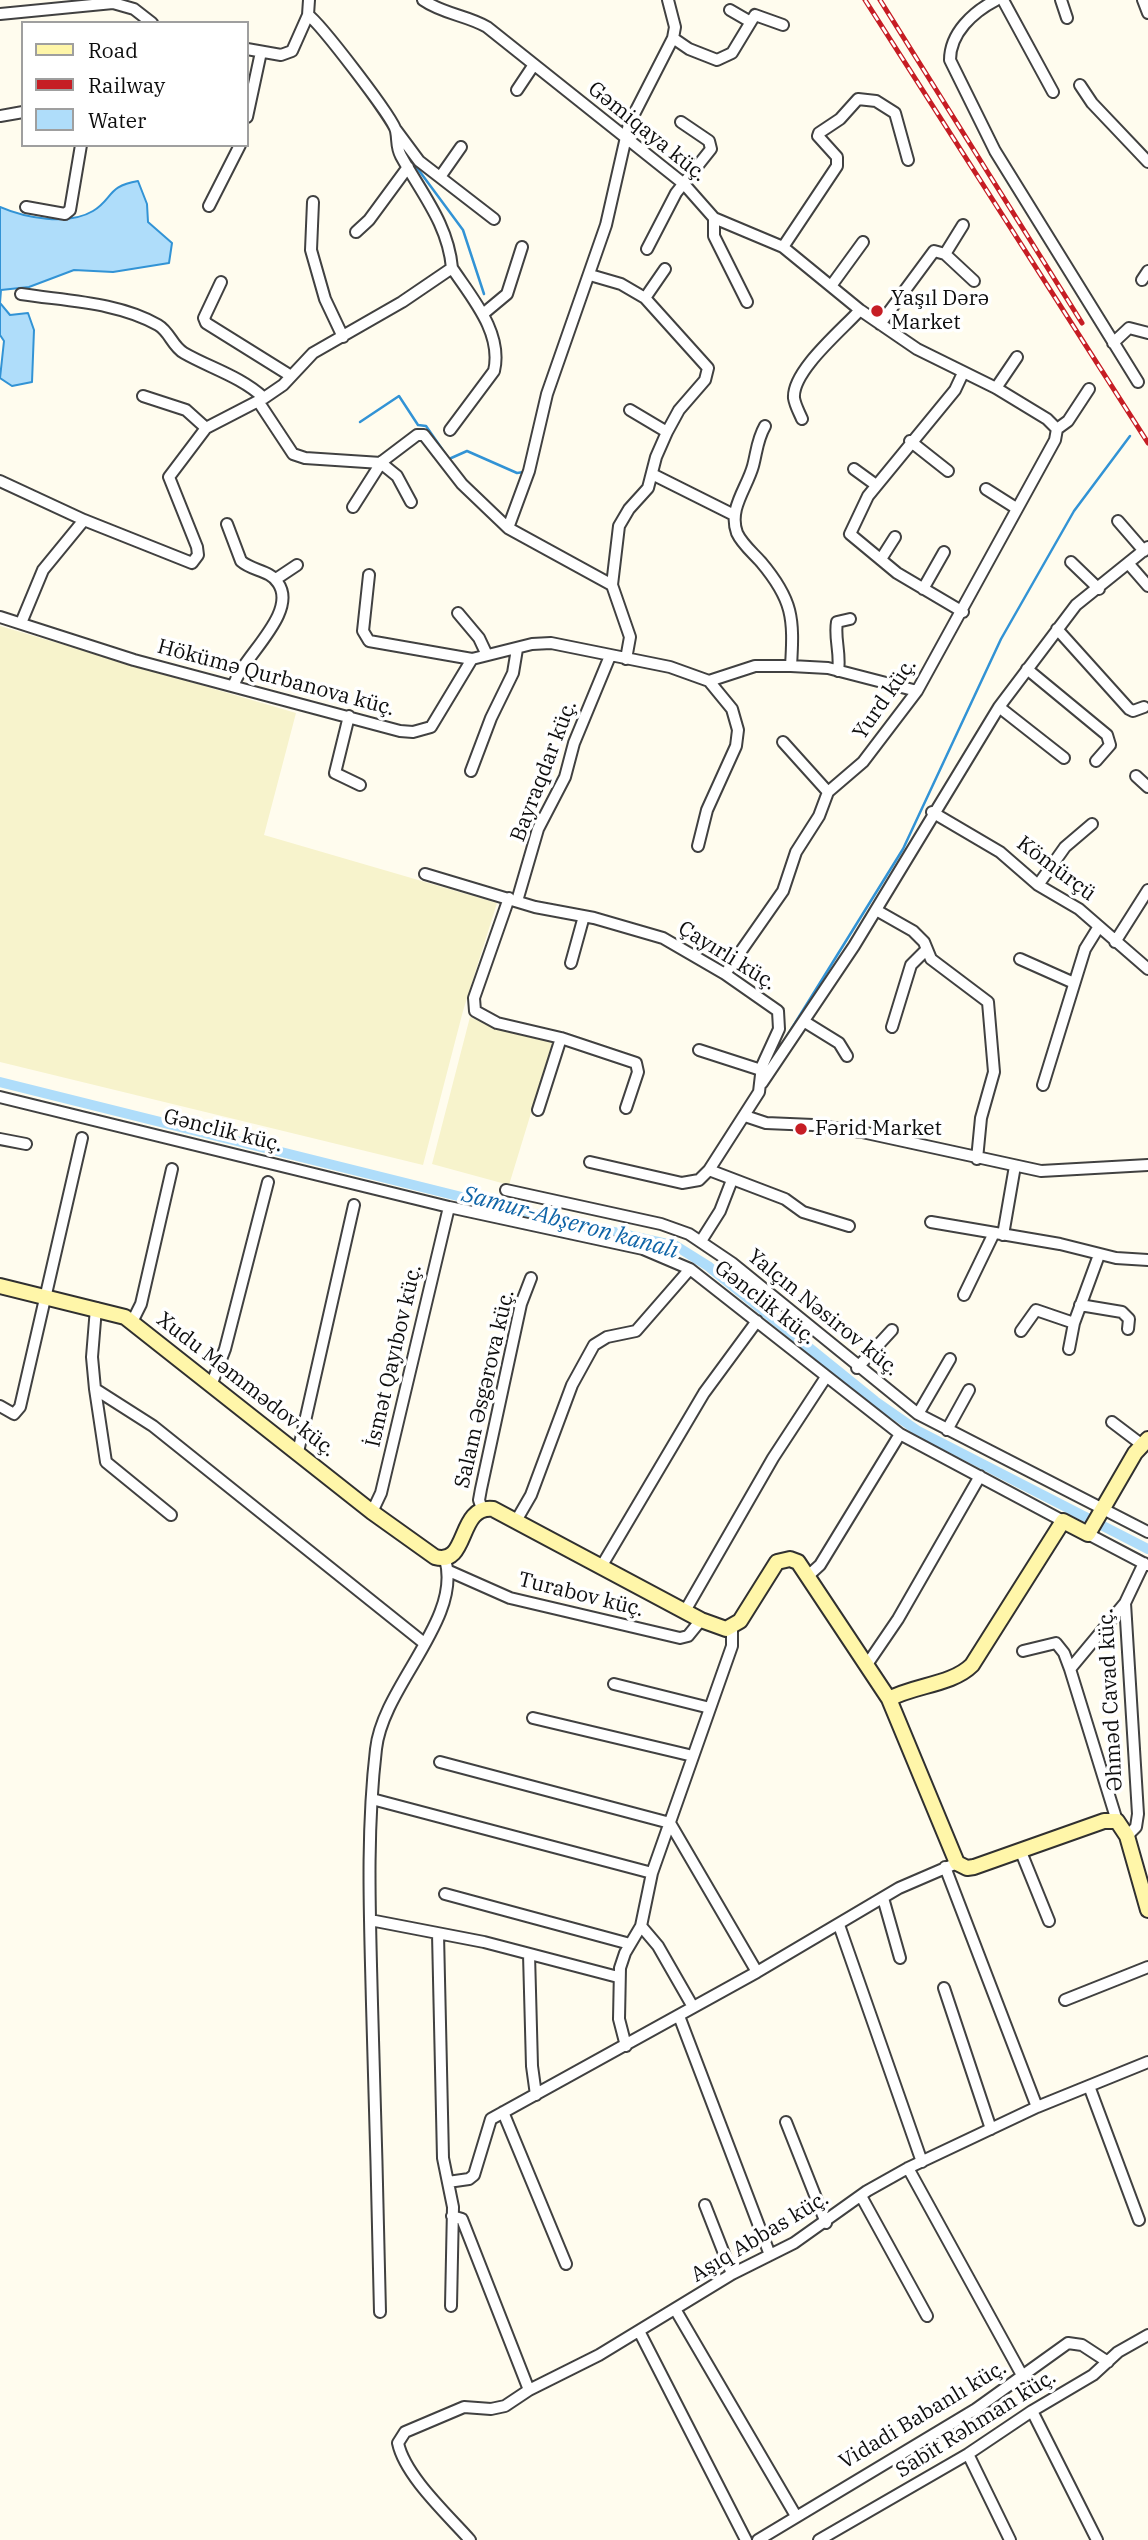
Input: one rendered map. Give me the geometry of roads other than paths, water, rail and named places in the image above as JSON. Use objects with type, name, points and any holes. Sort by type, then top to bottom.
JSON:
[{"type":"street","points":[[248,49],[281,55],[292,51],[308,15],[309,0]]},
{"type":"street","name":"Gəmiqaya küç.","points":[[423,0],[446,13],[477,22],[684,184],[714,218],[783,247],[859,310],[917,349],[996,388],[1047,419],[1057,429]]},
{"type":"street","points":[[508,528],[529,471],[547,394],[590,275],[611,205],[625,136],[633,112],[673,38],[675,27],[668,0]]},
{"type":"street","points":[[996,0],[973,5],[952,46],[950,60],[995,151],[1138,382]]},
{"type":"street","points":[[1003,0],[1053,92]]},
{"type":"street","points":[[1061,0],[1067,18]]},
{"type":"street","points":[[1143,0],[1148,13]]},
{"type":"street","points":[[0,14],[113,3],[134,9],[149,21]]},
{"type":"street","points":[[730,10],[749,21]]},
{"type":"street","points":[[308,15],[327,33],[419,160],[494,219]]},
{"type":"street","points":[[673,38],[708,57],[723,60],[732,53],[749,21],[757,15],[783,25]]},
{"type":"street","points":[[248,112],[261,52]]},
{"type":"street","points":[[517,90],[533,66]]},
{"type":"street","points":[[1080,86],[1092,103],[1148,162]]},
{"type":"street","points":[[783,247],[838,166],[837,157],[818,136],[819,132],[839,119],[858,99],[876,101],[895,113],[908,160]]},
{"type":"street","points":[[0,116],[21,112]]},
{"type":"street","points":[[647,249],[676,193],[711,145],[681,122]]},
{"type":"street","points":[[396,130],[396,144],[449,242],[452,268],[483,314],[493,341],[496,362],[494,371],[450,430]]},
{"type":"street","points":[[26,207],[65,214],[70,211],[81,147]]},
{"type":"street","points":[[209,206],[239,147]]},
{"type":"street","points":[[440,177],[461,147]]},
{"type":"street","points":[[356,232],[369,220],[408,167]]},
{"type":"street","points":[[313,202],[311,250],[325,299],[343,337]]},
{"type":"street","points":[[714,218],[714,236],[747,302]]},
{"type":"street","points":[[945,254],[963,225]]},
{"type":"street","points":[[831,286],[863,242]]},
{"type":"street","points":[[483,314],[507,294],[522,247]]},
{"type":"street","points":[[880,324],[930,254],[945,254],[974,281]]},
{"type":"street","points":[[0,481],[83,520],[185,562],[196,560],[197,547],[169,477],[206,428],[261,399],[291,376],[313,353],[452,268]]},
{"type":"street","points":[[645,298],[665,269]]},
{"type":"street","points":[[590,275],[621,284],[645,298],[708,368],[705,380],[678,410],[656,457],[654,475],[643,495],[622,518],[612,585],[630,638],[626,659]]},
{"type":"street","points":[[221,282],[204,318],[206,323],[291,376]]},
{"type":"street","points":[[21,294],[108,307],[160,326],[182,352],[222,370],[261,399],[298,457],[381,463],[397,476],[411,502]]},
{"type":"street","points":[[802,419],[794,395],[796,388],[814,357],[859,310]]},
{"type":"street","points":[[1113,343],[1129,328],[1148,333]]},
{"type":"street","points":[[996,388],[1017,357]]},
{"type":"street","points":[[962,373],[955,390],[876,485],[863,505],[850,534],[923,589],[963,612]]},
{"type":"street","name":"Yurd küç.","points":[[725,974],[783,891],[800,845],[819,816],[828,792],[863,762],[917,691],[963,612],[1016,508],[1055,440],[1057,429],[1068,421],[1089,390]]},
{"type":"street","points":[[143,396],[186,410],[206,428]]},
{"type":"street","points":[[630,410],[667,432]]},
{"type":"street","points":[[765,426],[755,446],[754,464],[734,515],[741,541],[775,582],[792,614],[791,666]]},
{"type":"street","points":[[353,507],[381,463],[417,435],[424,435],[461,484],[508,528],[612,585]]},
{"type":"street","points":[[910,441],[948,471]]},
{"type":"street","points":[[854,469],[876,485]]},
{"type":"street","points":[[654,475],[734,515]]},
{"type":"street","points":[[986,489],[1016,508]]},
{"type":"street","points":[[20,623],[43,570],[83,520]]},
{"type":"street","points":[[590,1162],[682,1183],[699,1180],[709,1170],[745,1116],[762,1083],[805,1022],[876,910],[932,813],[999,707],[1076,605],[1146,549],[1118,521]]},
{"type":"street","points":[[227,524],[241,561],[276,579],[282,590],[278,612],[267,636],[239,673],[234,685]]},
{"type":"street","points":[[881,559],[895,537]]},
{"type":"street","points":[[923,589],[944,552]]},
{"type":"street","points":[[1071,562],[1099,589]]},
{"type":"street","points":[[1128,563],[1148,586]]},
{"type":"street","points":[[276,579],[296,565]]},
{"type":"street","points":[[369,575],[363,631],[369,641],[472,659],[532,644],[551,643],[670,667],[709,681],[732,709],[738,730],[736,746],[707,810],[698,846]]},
{"type":"street","points":[[458,613],[479,638],[487,655]]},
{"type":"street","name":"Hökümə Qurbanova küç.","points":[[0,617],[134,660],[401,731],[431,727],[472,659]]},
{"type":"street","points":[[838,671],[841,650],[835,626],[836,622],[850,619]]},
{"type":"street","points":[[1057,629],[1129,709],[1133,711],[1144,706]]},
{"type":"street","points":[[471,771],[491,718],[513,673],[517,649]]},
{"type":"street","name":"Bayraqdar küç.","points":[[610,656],[574,743],[565,777],[538,829],[474,1006],[480,1016],[497,1023],[562,1038],[636,1063],[638,1072],[626,1108]]},
{"type":"street","points":[[709,681],[755,666],[791,666],[838,671],[906,686],[917,691]]},
{"type":"street","points":[[1027,669],[1107,735],[1110,745],[1096,761]]},
{"type":"street","points":[[999,707],[1063,758]]},
{"type":"street","points":[[349,716],[335,773],[360,785]]},
{"type":"street","points":[[783,742],[828,792]]},
{"type":"street","points":[[1136,776],[1148,787]]},
{"type":"street","name":"Kömürçü","points":[[932,813],[1000,852],[1038,885],[1074,906],[1148,969]]},
{"type":"street","points":[[1038,885],[1065,847],[1092,824]]},
{"type":"street","name":"Çayırli küç.","points":[[425,874],[555,912],[584,916],[663,938],[725,974],[780,1016],[779,1029],[761,1070],[762,1083]]},
{"type":"street","points":[[1115,942],[1148,890]]},
{"type":"street","points":[[876,910],[913,930],[939,966],[982,996],[991,1011],[994,1072],[981,1118],[977,1159]]},
{"type":"street","points":[[570,963],[584,916]]},
{"type":"street","points":[[1043,1085],[1085,949],[1098,928]]},
{"type":"street","points":[[892,1027],[911,965],[926,950]]},
{"type":"street","points":[[1020,959],[1074,983]]},
{"type":"street","points":[[805,1022],[839,1043],[847,1056]]},
{"type":"street","points":[[538,1110],[562,1038]]},
{"type":"street","points":[[699,1050],[761,1070]]},
{"type":"street","name":"Gənclik küç.","points":[[0,1097],[449,1207],[643,1248],[690,1269],[900,1434],[1063,1521]]},
{"type":"street","points":[[745,1116],[766,1124],[813,1125],[937,1146],[977,1159],[1053,1171],[1148,1165]]},
{"type":"street","points":[[0,1406],[15,1414],[20,1407],[82,1138]]},
{"type":"street","points":[[0,1139],[26,1144]]},
{"type":"street","points":[[964,1294],[999,1234],[1015,1166]]},
{"type":"street","points":[[132,1322],[141,1304],[172,1169]]},
{"type":"street","points":[[709,1170],[785,1199],[803,1212],[849,1226]]},
{"type":"street","points":[[701,1241],[720,1211],[732,1180]]},
{"type":"street","points":[[212,1383],[225,1349],[268,1182]]},
{"type":"street","name":"Yalçın Nəsirov küç.","points":[[506,1190],[661,1224],[701,1241],[918,1414],[1095,1520]]},
{"type":"street","points":[[298,1451],[354,1205]]},
{"type":"street","name":"İsmət Qayıbov küç.","points":[[372,1512],[381,1493],[449,1207]]},
{"type":"street","points":[[931,1222],[1060,1244],[1099,1255],[1148,1260]]},
{"type":"street","points":[[1069,1349],[1080,1304],[1099,1255]]},
{"type":"street","points":[[516,1521],[531,1495],[572,1385],[594,1345],[607,1337],[631,1335],[690,1269]]},
{"type":"street","name":"Salam Əsgərova küç.","points":[[482,1509],[479,1500],[481,1489],[521,1304],[531,1278]]},
{"type":"street","name":"Xudu Məmmədov küç.","points":[[0,1286],[96,1308],[132,1322],[372,1512],[447,1565]]},
{"type":"street","points":[[1080,1304],[1128,1315],[1128,1329]]},
{"type":"street","points":[[96,1308],[92,1357],[106,1462],[171,1515]]},
{"type":"street","points":[[1021,1331],[1036,1310],[1074,1323]]},
{"type":"street","points":[[601,1567],[704,1394],[757,1321]]},
{"type":"street","points":[[858,1368],[892,1330]]},
{"type":"street","points":[[918,1414],[950,1359]]},
{"type":"street","points":[[685,1611],[774,1458],[826,1377]]},
{"type":"street","points":[[95,1390],[153,1426],[424,1643]]},
{"type":"street","points":[[947,1430],[969,1390]]},
{"type":"street","points":[[1095,1520],[1144,1441],[1112,1422]]},
{"type":"street","points":[[809,1575],[820,1565],[900,1434]]},
{"type":"street","points":[[868,1663],[898,1619],[980,1476]]},
{"type":"street","points":[[380,2312],[370,1920],[372,1799],[376,1747],[384,1717],[442,1609],[447,1565],[471,1518],[482,1509],[499,1511],[719,1628],[732,1628],[740,1621],[777,1562],[790,1559],[797,1562],[809,1575],[889,1699],[1037,2107]]},
{"type":"street","points":[[1095,1520],[1146,1564]]},
{"type":"street","points":[[889,1699],[911,1688],[954,1677],[972,1665],[1063,1521],[1095,1520],[1148,1532]]},
{"type":"street","name":"Əhməd Cavad küç.","points":[[1127,1836],[1136,1827],[1138,1814],[1125,1603],[1146,1564]]},
{"type":"street","name":"Turabov küç.","points":[[447,1565],[510,1598],[680,1638],[688,1636],[701,1620]]},
{"type":"street","points":[[1070,1669],[1125,1603]]},
{"type":"street","points":[[626,2046],[619,2019],[618,1977],[630,1944],[641,1926],[652,1873],[732,1647],[732,1628]]},
{"type":"street","points":[[448,2182],[469,2179],[474,2175],[487,2126],[503,2112],[626,2046],[883,1898],[951,1865],[974,1867],[1104,1821],[1117,1821],[1064,1653],[1056,1643],[1023,1651]]},
{"type":"street","points":[[614,1684],[710,1709]]},
{"type":"street","points":[[533,1718],[693,1756]]},
{"type":"street","points":[[440,1762],[670,1823],[757,1972]]},
{"type":"street","points":[[372,1799],[652,1873]]},
{"type":"street","name":"Əhməd Cavad küç.","points":[[1117,1821],[1127,1836],[1148,1910]]},
{"type":"street","points":[[1021,1852],[1049,1921]]},
{"type":"street","points":[[445,1894],[630,1944]]},
{"type":"street","points":[[883,1898],[900,1958]]},
{"type":"street","points":[[370,1920],[529,1954],[618,1977]]},
{"type":"street","points":[[839,1924],[922,2162]]},
{"type":"street","points":[[641,1926],[658,1946],[693,2007]]},
{"type":"street","points":[[438,1934],[442,2138],[452,2216],[451,2306]]},
{"type":"street","points":[[529,1954],[531,2066],[536,2095]]},
{"type":"street","points":[[1065,2000],[1148,1967]]},
{"type":"street","points":[[944,1988],[991,2129]]},
{"type":"street","points":[[679,2016],[770,2256]]},
{"type":"street","name":"Aşıq Abbas küç.","points":[[470,2540],[407,2465],[398,2443],[405,2432],[464,2407],[498,2409],[639,2331],[733,2274],[770,2256],[826,2223],[861,2196],[908,2168],[1037,2107],[1148,2062]]},
{"type":"street","points":[[1088,2086],[1139,2220]]},
{"type":"street","points":[[503,2112],[566,2264]]},
{"type":"street","points":[[786,2122],[826,2223]]},
{"type":"street","points":[[908,2168],[1023,2377]]},
{"type":"street","points":[[861,2196],[927,2316]]},
{"type":"street","points":[[705,2205],[733,2274]]},
{"type":"street","points":[[452,2216],[462,2219],[529,2390]]},
{"type":"street","points":[[676,2309],[796,2515]]},
{"type":"street","points":[[639,2331],[746,2540]]},
{"type":"street","name":"Sabit Rəhman küç.","points":[[819,2540],[968,2454],[1031,2411],[1093,2375],[1118,2352],[1148,2335]]},
{"type":"street","name":"Vidadi Babanlı küç.","points":[[758,2540],[950,2425],[1023,2377],[1068,2343],[1082,2345],[1108,2362]]},
{"type":"street","points":[[1031,2411],[1097,2540]]},
{"type":"street","points":[[968,2454],[1010,2540]]},
{"type":"water","points":[[138,181],[147,204],[148,222],[172,243],[169,263],[113,272],[74,270],[29,287],[1,290],[0,303],[0,207],[46,219],[83,216],[93,211],[121,186]]},
{"type":"water","points":[[0,303],[10,315],[28,313],[34,330],[32,382],[12,386],[0,378],[4,341],[0,335]]},
{"type":"waterway","points":[[406,153],[463,230],[484,294]]},
{"type":"waterway","points":[[360,422],[399,396],[418,425],[426,426],[449,459],[467,451],[517,473],[524,472]]},
{"type":"waterway","points":[[787,1036],[903,849],[1001,639],[1074,511],[1130,436]]},
{"type":"waterway","name":"Samur-Abşeron kanalı","points":[[0,1082],[498,1206],[676,1246],[708,1266],[875,1401],[918,1431],[1148,1549]]},
{"type":"railway","points":[[865,0],[1148,443]]},
{"type":"railway","points":[[880,0],[1082,323]]},
{"type":"place","name":"Yaşıl Dərə Market","points":[[877,311]]},
{"type":"place","name":"Fərid Market","points":[[801,1129]]}]
